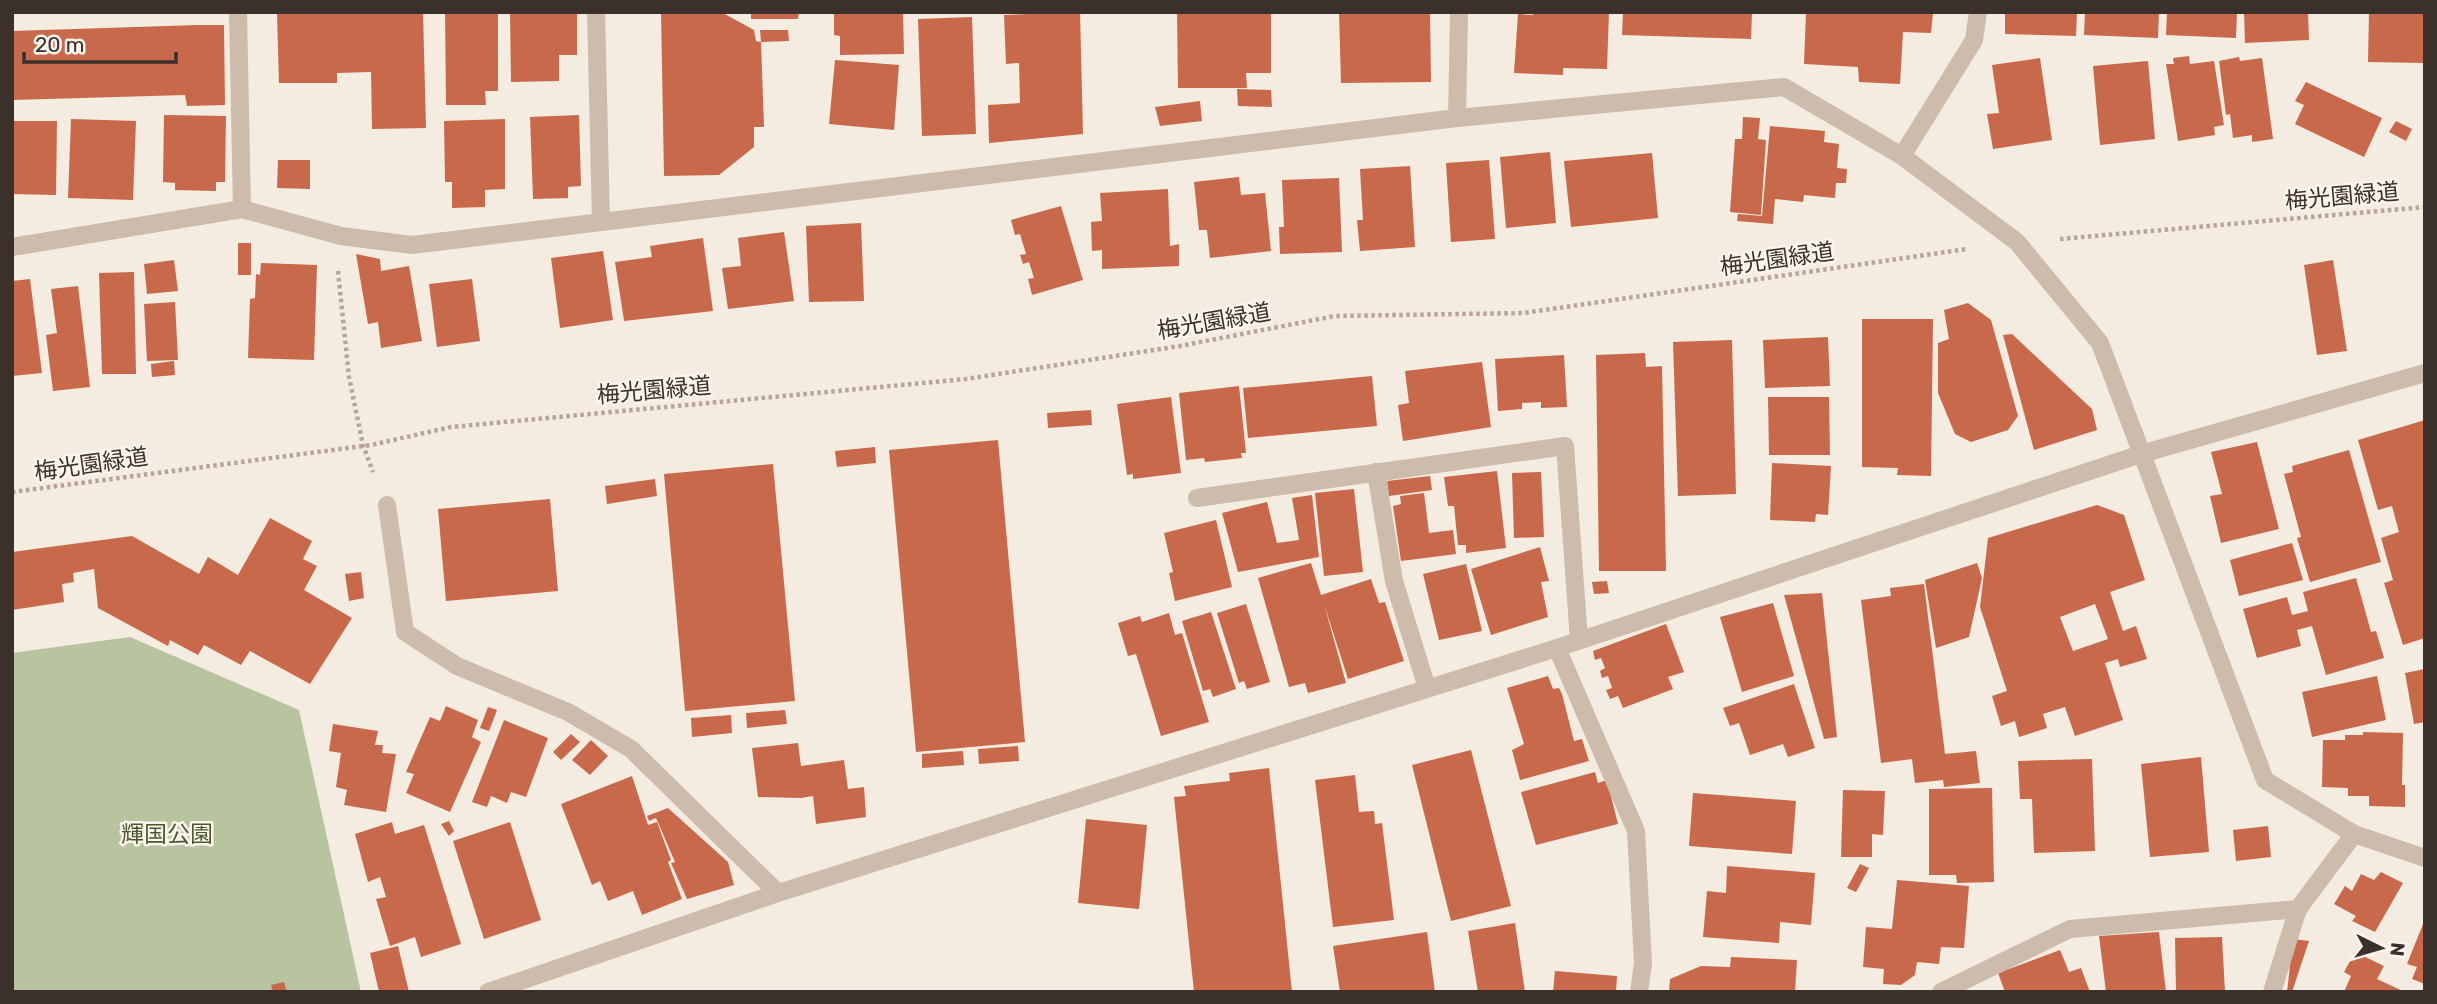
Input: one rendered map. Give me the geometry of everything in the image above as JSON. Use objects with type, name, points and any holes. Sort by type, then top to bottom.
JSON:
[{"type":"street","points":[[238,12],[243,209]]},
{"type":"street","points":[[596,12],[601,221]]},
{"type":"street","points":[[1457,118],[1459,12]]},
{"type":"street","points":[[1902,156],[1973,40],[1978,12]]},
{"type":"street","points":[[12,247],[243,209],[341,236],[412,245],[1457,118],[1784,87],[1902,156],[2017,242],[2101,343],[2265,780],[2354,834],[2425,858]]},
{"type":"street","points":[[488,992],[778,893],[1557,648],[2141,454],[2425,373]]},
{"type":"street","points":[[1198,498],[1565,446],[1579,640]]},
{"type":"street","points":[[1376,472],[1394,581],[1427,688]]},
{"type":"street","points":[[387,505],[405,632],[457,666],[568,712],[631,749],[778,893]]},
{"type":"street","points":[[1557,648],[1636,831],[1643,963],[1639,992]]},
{"type":"street","points":[[2272,992],[2298,909],[2354,834]]},
{"type":"street","points":[[1941,992],[2070,929],[2298,909]]},
{"type":"path","name":"梅光園緑道","points":[[12,492],[363,445],[451,427],[966,379],[1180,346],[1335,316],[1524,313],[2017,242],[2425,207]]},
{"type":"path","points":[[341,236],[338,276],[349,377],[363,445],[387,505]]},
{"type":"green space","name":"輝国公園","points":[[130,637],[299,710],[361,992],[12,992],[12,653]]},
{"type":"building","points":[[423,12],[426,128],[372,129],[371,72],[337,73],[337,83],[279,83],[277,14]]},
{"type":"building","points":[[445,12],[498,12],[498,91],[485,91],[486,105],[446,105]]},
{"type":"building","points":[[510,12],[577,12],[577,55],[559,55],[559,81],[511,82]]},
{"type":"building","points":[[661,12],[721,12],[754,30],[756,41],[761,42],[764,127],[754,127],[754,147],[719,175],[664,176]]},
{"type":"building","points":[[751,12],[799,12],[798,19],[751,19]]},
{"type":"building","points":[[834,12],[903,12],[904,54],[840,55],[840,36],[834,35]]},
{"type":"building","points":[[1080,12],[1083,134],[989,143],[988,105],[1020,103],[1019,63],[1006,64],[1004,15]]},
{"type":"building","points":[[1177,12],[1271,12],[1271,73],[1246,73],[1247,88],[1178,88]]},
{"type":"building","points":[[1339,12],[1430,12],[1431,82],[1341,83]]},
{"type":"building","points":[[1533,12],[1609,12],[1607,69],[1563,68],[1563,75],[1514,73],[1518,14],[1533,15]]},
{"type":"building","points":[[1623,12],[1752,12],[1751,39],[1622,35]]},
{"type":"building","points":[[1806,12],[1933,13],[1931,33],[1903,32],[1900,84],[1859,82],[1858,67],[1804,64]]},
{"type":"building","points":[[2005,12],[2077,12],[2076,36],[2005,34]]},
{"type":"building","points":[[2085,12],[2159,12],[2158,38],[2084,35]]},
{"type":"building","points":[[2167,12],[2237,12],[2236,38],[2166,35]]},
{"type":"building","points":[[2244,12],[2308,12],[2309,40],[2245,43]]},
{"type":"building","points":[[2369,12],[2425,12],[2425,63],[2368,62]]},
{"type":"building","points":[[972,17],[976,134],[922,136],[918,19]]},
{"type":"building","points":[[224,25],[225,105],[187,106],[185,95],[12,100],[12,31]]},
{"type":"building","points":[[760,30],[788,30],[789,41],[761,42]]},
{"type":"building","points":[[2189,56],[2190,64],[2214,61],[2224,125],[2214,127],[2215,135],[2178,141],[2166,64],[2174,64],[2173,58]]},
{"type":"building","points":[[2239,57],[2240,61],[2262,58],[2273,139],[2252,142],[2252,135],[2233,138],[2230,114],[2226,115],[2219,61]]},
{"type":"building","points":[[2040,58],[2052,140],[1993,149],[1987,114],[1999,113],[1992,65]]},
{"type":"building","points":[[835,60],[899,65],[894,130],[829,124]]},
{"type":"building","points":[[2148,61],[2155,139],[2100,145],[2093,66]]},
{"type":"building","points":[[2306,82],[2382,118],[2364,157],[2295,124],[2304,105],[2295,101]]},
{"type":"building","points":[[1237,89],[1271,90],[1272,107],[1238,106]]},
{"type":"building","points":[[1200,101],[1202,121],[1160,126],[1155,107]]},
{"type":"building","points":[[164,115],[226,116],[225,182],[216,182],[216,191],[175,190],[175,183],[163,182]]},
{"type":"building","points":[[579,115],[581,186],[568,187],[568,198],[533,199],[530,117]]},
{"type":"building","points":[[1743,117],[1760,118],[1758,139],[1766,140],[1761,215],[1730,212],[1735,139],[1742,139]]},
{"type":"building","points":[[71,119],[136,121],[133,200],[68,198]]},
{"type":"building","points":[[505,119],[505,189],[485,190],[485,207],[452,208],[452,182],[445,182],[444,121]]},
{"type":"building","points":[[12,121],[57,121],[56,195],[12,194]]},
{"type":"building","points":[[2396,121],[2412,129],[2406,141],[2389,132]]},
{"type":"building","points":[[1770,126],[1825,131],[1824,142],[1839,144],[1837,168],[1847,169],[1846,183],[1836,183],[1835,198],[1804,195],[1803,202],[1775,199],[1773,224],[1737,221],[1738,214],[1762,216]]},
{"type":"building","points":[[1550,152],[1556,223],[1506,228],[1500,157]]},
{"type":"building","points":[[1652,153],[1658,218],[1571,227],[1564,161]]},
{"type":"building","points":[[278,160],[310,160],[310,189],[277,188]]},
{"type":"building","points":[[1489,160],[1495,239],[1451,242],[1446,163]]},
{"type":"building","points":[[1410,166],[1415,247],[1360,251],[1357,220],[1363,220],[1360,169]]},
{"type":"building","points":[[1239,177],[1241,195],[1265,193],[1271,251],[1210,258],[1207,230],[1199,230],[1194,182]]},
{"type":"building","points":[[1339,178],[1342,252],[1280,254],[1279,227],[1284,227],[1282,180]]},
{"type":"building","points":[[1168,189],[1170,246],[1179,244],[1179,266],[1102,269],[1102,250],[1092,251],[1091,222],[1102,221],[1100,193]]},
{"type":"building","points":[[1061,206],[1083,280],[1032,295],[1028,279],[1034,278],[1029,262],[1023,264],[1020,255],[1026,254],[1020,234],[1015,235],[1011,220]]},
{"type":"building","points":[[861,223],[864,301],[809,302],[806,226]]},
{"type":"building","points":[[784,232],[794,301],[728,309],[722,268],[741,266],[738,238]]},
{"type":"building","points":[[703,238],[713,311],[624,321],[615,262],[652,257],[650,246]]},
{"type":"building","points":[[238,243],[251,243],[251,275],[238,275]]},
{"type":"building","points":[[603,251],[613,320],[560,328],[551,258]]},
{"type":"building","points":[[356,254],[380,259],[381,271],[409,266],[422,341],[381,348],[378,322],[368,324]]},
{"type":"building","points":[[174,260],[178,291],[147,294],[144,264]]},
{"type":"building","points":[[2333,260],[2347,351],[2317,355],[2304,265]]},
{"type":"building","points":[[261,263],[317,265],[314,360],[248,358],[250,299],[255,298],[256,274],[260,275]]},
{"type":"building","points":[[134,272],[136,374],[102,374],[99,273]]},
{"type":"building","points":[[30,279],[42,373],[12,376],[12,281]]},
{"type":"building","points":[[472,279],[480,341],[437,347],[429,284]]},
{"type":"building","points":[[78,286],[90,387],[53,391],[46,335],[57,333],[51,289]]},
{"type":"building","points":[[175,302],[178,360],[147,361],[144,304]]},
{"type":"building","points":[[1968,303],[1991,320],[2018,416],[2008,430],[1971,442],[1955,434],[1938,393],[1938,343],[1949,339],[1944,310]]},
{"type":"building","points":[[1862,319],[1933,319],[1931,476],[1897,475],[1898,468],[1862,467]]},
{"type":"building","points":[[2012,334],[2092,409],[2097,430],[2034,450],[2003,335]]},
{"type":"building","points":[[1828,337],[1830,386],[1765,388],[1763,340]]},
{"type":"building","points":[[1732,340],[1736,494],[1678,496],[1673,342]]},
{"type":"building","points":[[1645,353],[1646,367],[1662,366],[1666,571],[1599,571],[1596,355]]},
{"type":"building","points":[[1564,355],[1567,407],[1541,408],[1541,402],[1522,403],[1522,409],[1498,411],[1495,359]]},
{"type":"building","points":[[174,361],[175,375],[152,377],[151,364]]},
{"type":"building","points":[[1482,362],[1491,427],[1403,441],[1398,405],[1409,403],[1405,371]]},
{"type":"building","points":[[1372,376],[1377,426],[1248,438],[1243,388]]},
{"type":"building","points":[[1239,386],[1246,453],[1241,453],[1242,458],[1205,462],[1204,458],[1186,460],[1179,393]]},
{"type":"building","points":[[1171,397],[1181,473],[1133,479],[1133,474],[1127,475],[1117,404]]},
{"type":"building","points":[[1768,397],[1829,397],[1830,455],[1769,455]]},
{"type":"building","points":[[1091,410],[1092,425],[1048,428],[1047,413]]},
{"type":"building","points":[[2425,420],[2425,638],[2403,645],[2384,583],[2393,580],[2381,538],[2399,532],[2392,506],[2378,510],[2358,440]]},
{"type":"building","points":[[998,440],[1025,742],[916,752],[889,450]]},
{"type":"building","points":[[2257,442],[2279,529],[2221,543],[2210,496],[2222,494],[2211,452]]},
{"type":"building","points":[[875,447],[876,463],[837,467],[835,451]]},
{"type":"building","points":[[2349,450],[2381,562],[2310,582],[2297,538],[2301,537],[2284,474],[2293,472],[2292,466]]},
{"type":"building","points":[[1772,463],[1831,466],[1828,515],[1816,514],[1815,522],[1770,520]]},
{"type":"building","points":[[773,464],[795,701],[685,711],[664,474]]},
{"type":"building","points":[[1497,471],[1506,548],[1466,553],[1466,545],[1458,545],[1454,506],[1448,506],[1444,477]]},
{"type":"building","points":[[1541,472],[1544,537],[1514,538],[1512,473]]},
{"type":"building","points":[[1430,476],[1432,490],[1389,496],[1387,481]]},
{"type":"building","points":[[655,479],[657,496],[607,504],[605,486]]},
{"type":"building","points":[[1354,489],[1363,572],[1324,576],[1315,493]]},
{"type":"building","points":[[1424,493],[1429,533],[1453,530],[1456,554],[1401,561],[1393,506],[1401,504],[1400,496]]},
{"type":"building","points":[[1312,495],[1319,557],[1238,572],[1222,513],[1267,502],[1277,543],[1299,540],[1292,498]]},
{"type":"building","points":[[550,499],[558,591],[446,601],[438,509]]},
{"type":"building","points":[[2097,505],[2124,515],[2145,580],[2110,592],[2123,631],[2136,626],[2147,659],[2120,667],[2118,659],[2105,663],[2123,720],[2075,736],[2065,707],[2043,714],[2047,728],[2019,737],[2015,721],[2001,726],[1992,696],[2007,691],[1980,607],[1988,538]],"holes":[[[2095,604],[2108,639],[2073,651],[2060,617]]]},
{"type":"building","points":[[270,518],[312,541],[303,559],[317,566],[304,590],[352,618],[310,684],[250,651],[241,665],[204,645],[198,655],[170,640],[168,646],[98,608],[94,569],[73,573],[74,582],[62,584],[64,602],[12,610],[12,552],[132,536],[199,574],[208,557],[238,575]]},
{"type":"building","points":[[1216,520],[1232,587],[1175,601],[1169,573],[1173,572],[1164,533]]},
{"type":"building","points":[[2292,543],[2303,580],[2239,596],[2230,560]]},
{"type":"building","points":[[1540,547],[1549,581],[1541,582],[1548,617],[1491,635],[1471,569]]},
{"type":"building","points":[[1311,563],[1321,595],[1371,579],[1379,603],[1385,602],[1404,661],[1348,679],[1324,604],[1346,683],[1308,693],[1305,683],[1289,687],[1258,578]]},
{"type":"building","points":[[1977,563],[1982,578],[1969,637],[1936,648],[1925,580]]},
{"type":"building","points":[[1466,564],[1482,631],[1439,640],[1423,574]]},
{"type":"building","points":[[361,572],[364,598],[349,601],[345,574]]},
{"type":"building","points":[[2356,578],[2371,632],[2376,631],[2384,658],[2326,675],[2312,626],[2297,630],[2301,646],[2257,658],[2243,609],[2287,597],[2292,615],[2308,611],[2303,592]]},
{"type":"building","points":[[1607,581],[1609,593],[1594,594],[1592,582]]},
{"type":"building","points":[[1924,584],[1945,754],[1976,751],[1980,783],[1944,787],[1943,780],[1915,783],[1912,759],[1881,763],[1861,600],[1891,596],[1890,588]]},
{"type":"building","points":[[1822,593],[1837,737],[1824,739],[1784,595]]},
{"type":"building","points":[[1773,603],[1794,676],[1742,692],[1720,617]]},
{"type":"building","points":[[1246,604],[1270,682],[1247,689],[1244,681],[1239,683],[1217,613]]},
{"type":"building","points":[[1211,612],[1236,689],[1213,697],[1210,689],[1203,691],[1182,621]]},
{"type":"building","points":[[1169,613],[1175,635],[1182,633],[1209,722],[1161,736],[1136,654],[1128,656],[1118,623],[1140,616],[1142,622]]},
{"type":"building","points":[[1666,624],[1684,672],[1668,677],[1673,689],[1623,708],[1618,696],[1610,699],[1606,690],[1612,688],[1608,676],[1602,678],[1600,671],[1605,668],[1601,658],[1595,660],[1593,651]]},
{"type":"building","points":[[2425,669],[2425,722],[2414,724],[2405,673]]},
{"type":"building","points":[[1548,676],[1553,689],[1559,688],[1562,694],[1574,741],[1582,739],[1589,761],[1520,780],[1512,750],[1524,744],[1507,688]]},
{"type":"building","points":[[2377,676],[2386,720],[2312,737],[2302,692]]},
{"type":"building","points":[[1794,684],[1815,748],[1788,757],[1783,744],[1750,755],[1739,723],[1730,726],[1723,708]]},
{"type":"building","points":[[446,706],[478,720],[472,737],[481,742],[450,812],[406,793],[414,774],[406,772],[430,717],[440,721]]},
{"type":"building","points":[[488,707],[497,710],[489,731],[480,728]]},
{"type":"building","points":[[785,710],[787,724],[747,728],[746,713]]},
{"type":"building","points":[[731,715],[732,733],[692,737],[691,718]]},
{"type":"building","points":[[504,720],[548,738],[526,797],[511,792],[507,803],[491,796],[487,807],[472,802]]},
{"type":"building","points":[[333,724],[378,731],[375,745],[383,745],[382,753],[396,754],[386,812],[344,805],[347,790],[336,787],[341,753],[329,751]]},
{"type":"building","points":[[2363,732],[2403,733],[2402,785],[2405,785],[2405,807],[2369,806],[2369,796],[2348,796],[2348,788],[2322,787],[2323,740],[2345,740],[2345,735],[2363,735]]},
{"type":"building","points":[[571,734],[580,742],[561,760],[553,752]]},
{"type":"building","points":[[591,740],[608,756],[590,775],[572,760]]},
{"type":"building","points":[[798,743],[801,766],[844,760],[848,789],[864,787],[866,817],[816,824],[813,796],[758,797],[752,748]]},
{"type":"building","points":[[1018,746],[1019,761],[979,764],[978,749]]},
{"type":"building","points":[[1471,750],[1511,906],[1451,921],[1412,765]]},
{"type":"building","points":[[963,751],[964,765],[922,768],[922,754]]},
{"type":"building","points":[[2201,757],[2209,852],[2150,857],[2141,764]]},
{"type":"building","points":[[2092,759],[2095,851],[2034,853],[2032,799],[2020,799],[2018,761]]},
{"type":"building","points":[[1269,768],[1292,992],[1194,992],[1174,797],[1186,796],[1184,786],[1230,781],[1229,773]]},
{"type":"building","points":[[1595,772],[1598,783],[1607,780],[1618,824],[1536,845],[1521,792]]},
{"type":"building","points":[[1355,775],[1359,812],[1374,811],[1375,824],[1382,823],[1394,920],[1333,927],[1315,780]]},
{"type":"building","points":[[632,776],[648,825],[657,822],[682,899],[642,915],[633,891],[608,901],[600,881],[592,885],[561,804]]},
{"type":"building","points":[[1992,788],[1994,882],[1957,883],[1956,875],[1929,875],[1929,789]]},
{"type":"building","points":[[1843,790],[1885,791],[1883,835],[1872,834],[1872,857],[1841,857]]},
{"type":"building","points":[[1693,793],[1796,801],[1792,854],[1689,846]]},
{"type":"building","points":[[668,808],[728,862],[734,885],[687,899],[656,818],[649,821],[647,816]]},
{"type":"building","points":[[1086,819],[1147,825],[1139,909],[1078,903]]},
{"type":"building","points":[[449,821],[454,831],[449,836],[441,824]]},
{"type":"building","points":[[392,822],[395,834],[424,825],[461,944],[421,957],[415,937],[390,946],[376,899],[386,897],[380,877],[368,882],[355,834]]},
{"type":"building","points":[[510,822],[541,920],[484,939],[453,841]]},
{"type":"building","points":[[2268,826],[2271,857],[2236,861],[2233,830]]},
{"type":"building","points":[[1860,864],[1869,868],[1856,892],[1847,888]]},
{"type":"building","points":[[1727,866],[1815,873],[1811,925],[1780,922],[1779,943],[1703,937],[1707,891],[1726,893]]},
{"type":"building","points":[[2381,872],[2403,883],[2375,932],[2352,921],[2356,916],[2334,904],[2345,886],[2352,891],[2361,874],[2374,880]]},
{"type":"building","points":[[1897,880],[1969,886],[1964,948],[1941,947],[1939,964],[1917,962],[1915,975],[1901,985],[1883,984],[1884,969],[1863,967],[1866,927],[1892,929]]},
{"type":"building","points":[[2425,919],[2425,984],[2412,979],[2417,967],[2407,964]]},
{"type":"building","points":[[1515,923],[1525,992],[1478,992],[1468,931]]},
{"type":"building","points":[[1427,932],[1435,992],[1340,992],[1333,946]]},
{"type":"building","points":[[2159,932],[2166,992],[2106,992],[2099,936]]},
{"type":"building","points":[[2222,937],[2225,992],[2176,992],[2175,938]]},
{"type":"building","points":[[2293,939],[2309,941],[2292,992],[2287,992]]},
{"type":"building","points":[[398,946],[409,992],[379,992],[370,953]]},
{"type":"building","points":[[2060,950],[2069,972],[2081,968],[2090,992],[2005,992],[1998,973]]},
{"type":"building","points":[[2355,952],[2384,966],[2377,979],[2405,992],[2344,992],[2351,976],[2344,972]]},
{"type":"building","points":[[1731,957],[1797,960],[1795,992],[1669,992],[1670,979],[1701,966],[1730,967]]},
{"type":"building","points":[[1555,971],[1617,976],[1616,992],[1553,992]]},
{"type":"building","points":[[284,982],[287,992],[273,992],[271,985]]}]
